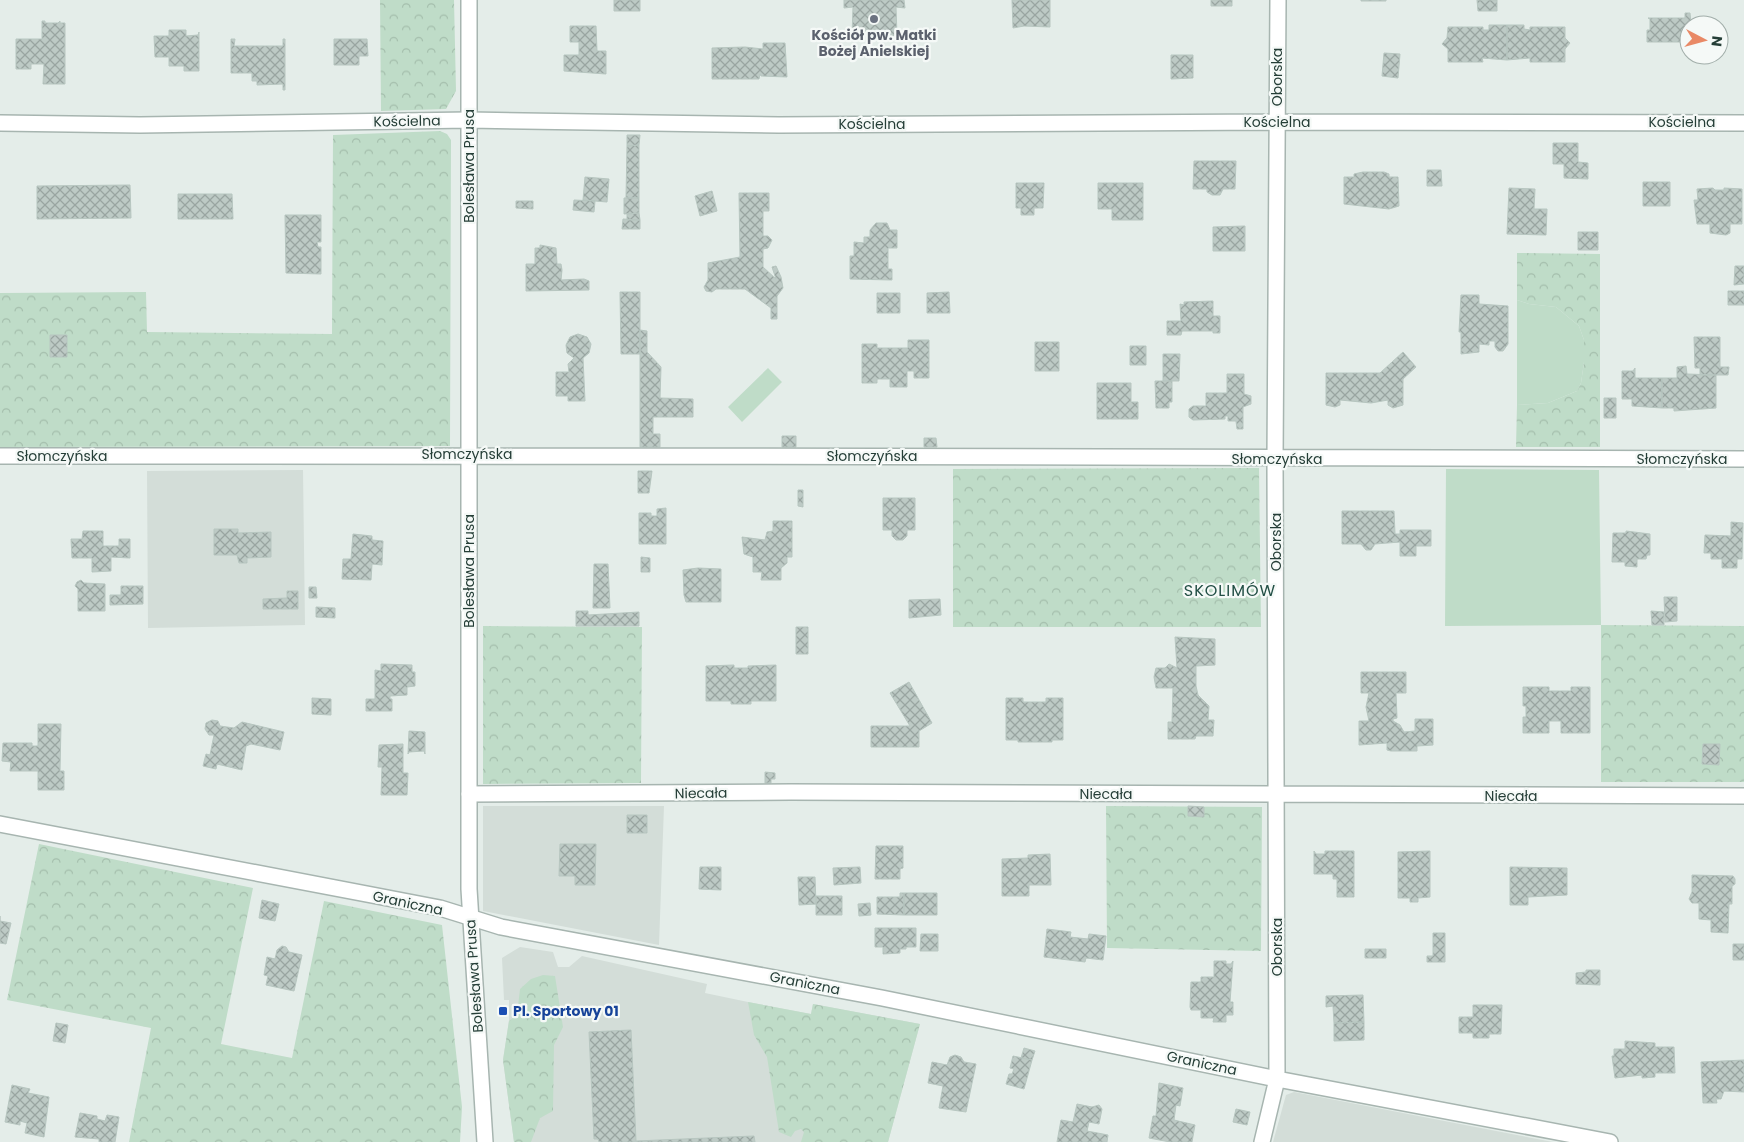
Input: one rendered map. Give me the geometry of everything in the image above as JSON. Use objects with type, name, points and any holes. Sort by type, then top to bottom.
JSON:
[{"type":"street","name":"Bolesława Prusa","points":[[469,0],[469,918],[485,1142]]},
{"type":"street","name":"Oborska","points":[[1262,1142],[1277,1079],[1275,459],[1278,0]]},
{"type":"street","name":"Kościelna","points":[[0,123],[140,124],[469,120],[779,125],[1277,122],[1744,123]]},
{"type":"street","name":"Słomczyńska","points":[[0,456],[469,454],[1275,459],[1744,459]]},
{"type":"street","name":"Niecała","points":[[469,794],[800,792],[1744,796]]},
{"type":"street","name":"Graniczna","points":[[0,824],[440,908],[501,927],[892,1000],[1277,1079],[1610,1142]]},
{"type":"shaded area","points":[[303,470],[305,625],[148,628],[147,471]]},
{"type":"shaded area","points":[[483,806],[664,806],[659,945],[483,911]]},
{"type":"shaded area","points":[[520,947],[553,952],[558,967],[569,967],[582,956],[707,984],[705,993],[748,1002],[811,1014],[813,1004],[920,1024],[888,1142],[514,1142],[503,1060],[509,1020],[509,1000],[504,1000],[502,958]]},
{"type":"shaded area","points":[[1294,1092],[1553,1142],[1273,1142],[1286,1095]]},
{"type":"green space","points":[[380,0],[454,0],[456,91],[446,109],[381,111]]},
{"type":"green space","points":[[440,131],[447,134],[451,140],[450,446],[0,447],[0,293],[146,292],[147,332],[332,334],[333,135]]},
{"type":"green space","points":[[1517,253],[1600,254],[1600,447],[1516,447],[1517,405],[1548,403],[1577,391],[1581,383],[1584,362],[1584,340],[1579,326],[1556,307],[1529,304],[1517,300]]},
{"type":"green space","points":[[1517,300],[1529,304],[1556,307],[1579,326],[1584,340],[1584,362],[1581,383],[1577,391],[1548,403],[1517,405]]},
{"type":"green space","points":[[768,368],[782,382],[742,422],[728,407]]},
{"type":"green space","points":[[1259,468],[1261,627],[953,627],[953,469]]},
{"type":"green space","points":[[1446,469],[1599,470],[1601,625],[1445,626]]},
{"type":"green space","points":[[1601,625],[1744,626],[1744,782],[1601,782]]},
{"type":"green space","points":[[483,626],[642,627],[641,783],[483,784]]},
{"type":"green space","points":[[1106,806],[1262,807],[1261,951],[1107,948]]},
{"type":"green space","points":[[39,844],[253,888],[221,1044],[292,1058],[324,901],[442,925],[462,1107],[460,1142],[129,1142],[151,1028],[7,1000]]},
{"type":"green space","points":[[543,975],[555,976],[563,1027],[554,1045],[553,1111],[540,1118],[531,1142],[514,1142],[503,1060],[509,1021],[517,1015],[520,989],[531,979]]},
{"type":"green space","points":[[748,1002],[811,1014],[813,1004],[920,1024],[888,1142],[801,1142],[804,1132],[801,1129],[795,1131],[791,1137],[779,1132],[767,1057],[754,1035]]},
{"type":"building","points":[[614,0],[640,0],[640,11],[614,11]]},
{"type":"building","name":"Kościół pw. Matki Bożej Anielskiej","points":[[844,0],[904,0],[905,8],[896,7],[897,36],[854,34],[852,36],[853,7],[844,8]]},
{"type":"building","points":[[1012,0],[1050,0],[1050,27],[1024,26],[1013,28]]},
{"type":"building","points":[[1211,0],[1232,0],[1232,6],[1211,6]]},
{"type":"building","points":[[1386,0],[1386,1],[1361,1]]},
{"type":"building","points":[[1477,0],[1497,0],[1497,11],[1478,11]]},
{"type":"building","points":[[1648,18],[1679,18],[1679,42],[1647,42],[1647,30],[1650,30],[1650,19]]},
{"type":"building","points":[[42,21],[45,21],[45,23],[58,23],[60,21],[60,23],[65,23],[65,84],[43,84],[44,64],[31,64],[31,69],[16,69],[16,39],[42,39]]},
{"type":"building","points":[[1489,25],[1507,25],[1507,60],[1482,58],[1483,62],[1448,62],[1448,49],[1442,44],[1447,38],[1448,27],[1483,27],[1483,30],[1489,30]]},
{"type":"building","points":[[1507,25],[1524,25],[1524,29],[1530,30],[1530,27],[1565,27],[1565,38],[1570,43],[1565,49],[1565,62],[1530,62],[1530,58],[1507,60]]},
{"type":"building","points":[[570,26],[596,26],[597,51],[606,51],[606,74],[564,71],[564,55],[579,55],[579,42],[570,42]]},
{"type":"building","points":[[169,30],[186,30],[186,36],[198,35],[199,32],[199,71],[184,71],[184,66],[169,66],[169,57],[155,57],[154,36],[169,36]]},
{"type":"building","points":[[231,39],[235,39],[234,46],[283,46],[283,39],[285,39],[285,90],[283,90],[283,84],[257,85],[257,81],[252,81],[252,73],[231,73]]},
{"type":"building","points":[[334,39],[367,39],[368,56],[359,56],[359,65],[334,65]]},
{"type":"building","points":[[763,43],[785,43],[787,77],[761,76],[760,74],[759,79],[712,79],[712,48],[745,47],[763,49]]},
{"type":"building","points":[[1384,53],[1400,54],[1398,78],[1382,76]]},
{"type":"building","points":[[1171,55],[1193,55],[1193,78],[1171,79]]},
{"type":"building","points":[[627,135],[640,135],[639,145],[627,146]]},
{"type":"building","points":[[1553,143],[1578,143],[1578,162],[1588,163],[1588,179],[1564,178],[1564,164],[1553,164]]},
{"type":"building","points":[[639,145],[639,198],[626,198],[627,146]]},
{"type":"building","points":[[1194,161],[1236,161],[1235,189],[1223,189],[1220,195],[1212,195],[1207,192],[1207,189],[1193,189]]},
{"type":"building","points":[[1427,170],[1441,170],[1442,186],[1427,186]]},
{"type":"building","points":[[1384,172],[1389,174],[1389,177],[1398,177],[1399,206],[1389,209],[1344,204],[1344,177],[1354,177],[1354,174]]},
{"type":"building","points":[[585,177],[609,179],[607,202],[583,200]]},
{"type":"building","points":[[1643,182],[1670,182],[1670,206],[1643,206]]},
{"type":"building","points":[[1016,183],[1044,183],[1043,208],[1034,208],[1034,215],[1021,215],[1021,208],[1016,208]]},
{"type":"building","points":[[1098,183],[1143,183],[1143,220],[1112,220],[1112,209],[1098,209]]},
{"type":"building","points":[[130,185],[131,218],[37,219],[37,186]]},
{"type":"building","points":[[1509,188],[1535,189],[1534,209],[1547,209],[1546,235],[1507,234]]},
{"type":"building","points":[[1713,188],[1715,190],[1724,190],[1724,188],[1742,189],[1742,224],[1730,224],[1730,233],[1726,235],[1710,233],[1710,224],[1697,224],[1694,200],[1698,200],[1697,189]]},
{"type":"building","points":[[712,191],[717,211],[700,216],[695,196]]},
{"type":"building","points":[[739,193],[769,193],[769,211],[763,211],[763,236],[768,236],[772,240],[768,248],[763,249],[763,267],[776,279],[772,267],[776,266],[781,277],[783,288],[777,296],[777,319],[771,319],[771,308],[745,289],[716,289],[712,292],[706,291],[704,287],[708,280],[708,263],[740,257]]},
{"type":"building","points":[[178,194],[232,194],[233,219],[178,219]]},
{"type":"building","points":[[624,198],[639,198],[639,213],[624,214]]},
{"type":"building","points":[[574,200],[595,201],[594,212],[573,210]]},
{"type":"building","points":[[516,201],[533,201],[533,209],[516,208]]},
{"type":"building","points":[[639,213],[640,220],[627,220],[627,214]]},
{"type":"building","points":[[285,215],[321,215],[321,242],[317,242],[318,247],[321,247],[321,274],[286,273]]},
{"type":"building","points":[[623,219],[640,220],[640,229],[622,229]]},
{"type":"building","points":[[876,223],[887,223],[890,230],[897,230],[897,248],[888,248],[888,269],[892,269],[892,280],[850,279],[850,256],[854,256],[854,242],[864,243],[864,237],[870,237],[870,230]]},
{"type":"building","points":[[1245,226],[1245,251],[1213,251],[1213,227]]},
{"type":"building","points":[[1578,232],[1598,232],[1598,250],[1578,250]]},
{"type":"building","points":[[540,245],[556,248],[557,264],[561,264],[562,270],[561,280],[584,279],[589,281],[589,290],[526,291],[526,264],[535,264],[535,248],[540,248]]},
{"type":"building","points":[[1735,266],[1744,266],[1744,284],[1734,285]]},
{"type":"building","points":[[1728,291],[1744,291],[1744,305],[1728,305]]},
{"type":"building","points":[[620,292],[640,292],[640,354],[621,354]]},
{"type":"building","points":[[949,292],[950,313],[927,313],[927,293]]},
{"type":"building","points":[[877,293],[900,293],[900,313],[877,313]]},
{"type":"building","points":[[1461,295],[1479,295],[1479,304],[1508,306],[1508,344],[1503,351],[1498,351],[1495,347],[1495,341],[1489,341],[1489,345],[1479,344],[1479,352],[1461,354],[1461,332],[1459,332]]},
{"type":"building","points":[[1213,301],[1213,316],[1220,316],[1220,333],[1213,333],[1213,331],[1182,331],[1181,335],[1167,335],[1167,321],[1181,321],[1180,304],[1184,305],[1184,302]]},
{"type":"building","points":[[640,330],[647,331],[647,352],[661,367],[660,398],[693,399],[693,417],[653,417],[653,434],[660,434],[660,447],[640,447]]},
{"type":"building","points":[[578,334],[587,337],[591,344],[589,353],[583,358],[585,401],[568,401],[568,396],[556,396],[556,372],[569,372],[568,364],[574,358],[567,353],[566,345],[570,337]]},
{"type":"building","points":[[50,335],[67,335],[67,357],[50,357]]},
{"type":"building","points":[[1694,337],[1720,337],[1720,367],[1729,367],[1728,375],[1700,375],[1700,368],[1695,368]]},
{"type":"building","points":[[908,340],[929,340],[929,378],[914,378],[914,371],[907,371],[907,387],[890,387],[890,379],[877,379],[877,383],[862,383],[862,344],[877,344],[877,348],[908,348]]},
{"type":"building","points":[[1035,342],[1059,342],[1059,371],[1035,371]]},
{"type":"building","points":[[1130,346],[1146,346],[1146,365],[1130,365]]},
{"type":"building","points":[[1403,352],[1416,367],[1403,379],[1403,405],[1393,408],[1388,405],[1388,400],[1371,403],[1340,400],[1340,405],[1335,407],[1326,405],[1326,373],[1380,373]]},
{"type":"building","points":[[1163,354],[1180,354],[1179,381],[1163,381]]},
{"type":"building","points":[[1686,366],[1687,374],[1716,375],[1716,408],[1674,411],[1674,408],[1662,408],[1662,378],[1677,378],[1677,367]]},
{"type":"building","points":[[1635,368],[1635,378],[1662,378],[1662,408],[1632,406],[1632,399],[1622,399],[1622,371],[1633,371]]},
{"type":"building","points":[[1227,374],[1244,374],[1244,394],[1251,396],[1251,404],[1243,407],[1243,429],[1237,429],[1236,421],[1228,421],[1228,416],[1225,416],[1225,419],[1193,420],[1189,417],[1189,409],[1193,406],[1206,406],[1206,393],[1227,393]]},
{"type":"building","points":[[1155,381],[1172,381],[1172,402],[1169,402],[1169,408],[1156,408]]},
{"type":"building","points":[[1097,383],[1131,383],[1131,402],[1138,402],[1138,419],[1097,419]]},
{"type":"building","points":[[1604,398],[1616,398],[1616,418],[1604,418]]},
{"type":"building","points":[[782,436],[796,436],[796,447],[782,447]]},
{"type":"building","points":[[924,438],[936,438],[937,447],[924,447]]},
{"type":"building","points":[[638,471],[652,471],[649,493],[638,493]]},
{"type":"building","points":[[798,490],[803,490],[803,507],[798,506]]},
{"type":"building","points":[[883,498],[915,498],[915,530],[907,530],[907,536],[903,540],[896,540],[892,536],[892,530],[883,530]]},
{"type":"building","points":[[666,508],[666,544],[639,544],[639,513],[651,513],[651,516],[657,516],[657,509]]},
{"type":"building","points":[[1342,511],[1394,511],[1395,534],[1400,534],[1400,530],[1431,530],[1431,546],[1416,546],[1416,556],[1400,556],[1400,542],[1375,544],[1371,550],[1366,550],[1361,544],[1342,544]]},
{"type":"building","points":[[773,521],[792,521],[792,557],[787,557],[787,563],[781,568],[781,580],[761,580],[762,572],[753,572],[753,557],[744,554],[742,537],[765,540],[767,532],[773,531]]},
{"type":"building","points":[[1731,522],[1743,523],[1742,559],[1737,559],[1737,568],[1722,568],[1722,559],[1711,559],[1711,553],[1704,553],[1705,535],[1731,536]]},
{"type":"building","points":[[214,529],[238,529],[238,533],[271,532],[271,557],[247,558],[247,563],[239,563],[237,555],[214,555]]},
{"type":"building","points":[[83,531],[103,531],[103,546],[119,546],[119,539],[130,539],[130,558],[111,557],[111,571],[92,572],[92,558],[72,558],[71,539],[82,539]]},
{"type":"building","points":[[1626,531],[1650,534],[1650,555],[1647,555],[1646,559],[1637,559],[1637,567],[1625,566],[1625,562],[1612,562],[1613,533],[1626,533]]},
{"type":"building","points":[[353,534],[372,536],[372,540],[383,541],[382,565],[372,564],[371,580],[342,579],[343,559],[351,559]]},
{"type":"building","points":[[641,557],[650,558],[650,572],[641,572]]},
{"type":"building","points":[[594,564],[608,564],[610,608],[593,608]]},
{"type":"building","points":[[698,568],[721,569],[721,602],[686,602],[683,570]]},
{"type":"building","points":[[81,580],[84,583],[105,584],[105,611],[78,611],[78,589],[75,586]]},
{"type":"building","points":[[121,586],[143,586],[143,604],[110,605],[110,595],[121,595]]},
{"type":"building","points":[[309,587],[316,587],[317,598],[309,598]]},
{"type":"building","points":[[287,591],[298,591],[298,609],[263,609],[263,599],[287,598]]},
{"type":"building","points":[[1664,597],[1677,597],[1677,621],[1665,622]]},
{"type":"building","points":[[940,599],[941,615],[909,618],[909,600]]},
{"type":"building","points":[[316,607],[335,608],[335,618],[316,617]]},
{"type":"building","points":[[576,611],[588,611],[588,615],[639,612],[639,626],[576,626]]},
{"type":"building","points":[[1651,611],[1664,612],[1664,625],[1652,625]]},
{"type":"building","points":[[796,627],[808,627],[808,654],[796,654]]},
{"type":"building","points":[[1175,637],[1215,639],[1215,665],[1196,666],[1198,695],[1209,706],[1208,720],[1214,720],[1213,736],[1196,736],[1195,739],[1168,739],[1168,722],[1172,722],[1173,688],[1156,688],[1154,677],[1156,668],[1165,668],[1169,664],[1177,668]]},
{"type":"building","points":[[381,664],[412,665],[412,672],[415,672],[415,686],[407,687],[407,695],[390,696],[390,699],[392,699],[392,711],[366,711],[366,699],[375,699],[375,670],[381,671]]},
{"type":"building","points":[[734,665],[734,668],[748,668],[748,666],[776,665],[776,701],[751,701],[751,704],[731,704],[731,701],[706,701],[706,666]]},
{"type":"building","points":[[1361,672],[1406,672],[1406,693],[1396,693],[1397,718],[1393,719],[1393,721],[1400,725],[1404,732],[1415,731],[1415,719],[1433,719],[1433,745],[1417,746],[1417,751],[1391,751],[1387,750],[1387,743],[1359,745],[1359,721],[1369,721],[1366,707],[1369,693],[1361,693]]},
{"type":"building","points":[[909,682],[932,723],[919,731],[919,747],[871,747],[871,726],[910,726],[890,693]]},
{"type":"building","points":[[1523,687],[1549,687],[1549,691],[1571,691],[1571,687],[1590,687],[1590,733],[1561,733],[1561,721],[1549,721],[1549,733],[1523,733],[1523,717],[1526,717],[1526,706],[1523,706]]},
{"type":"building","points":[[312,698],[331,699],[331,715],[312,714]]},
{"type":"building","points":[[1006,698],[1023,698],[1023,702],[1046,702],[1046,698],[1063,698],[1063,740],[1052,740],[1052,742],[1018,742],[1018,740],[1006,740]]},
{"type":"building","points":[[212,720],[218,721],[220,726],[234,728],[242,722],[284,732],[280,750],[251,744],[246,746],[242,770],[217,764],[216,769],[203,766],[206,754],[210,755],[214,735],[209,735],[205,729],[206,723]]},
{"type":"building","points":[[38,724],[61,724],[60,771],[64,771],[64,790],[38,790],[38,771],[10,771],[11,762],[2,761],[3,743],[32,743],[32,746],[38,746]]},
{"type":"building","points":[[409,731],[425,732],[425,754],[424,751],[409,752],[408,754]]},
{"type":"building","points":[[403,744],[403,773],[408,773],[407,795],[381,795],[382,767],[378,767],[379,745]]},
{"type":"building","points":[[1703,744],[1720,744],[1719,765],[1702,764]]},
{"type":"building","points":[[765,772],[775,773],[775,779],[771,779],[771,783],[765,783]]},
{"type":"building","points":[[1188,806],[1204,807],[1204,817],[1188,816]]},
{"type":"building","points":[[627,815],[647,815],[647,833],[627,833]]},
{"type":"building","points":[[560,844],[596,844],[595,885],[575,885],[575,876],[559,876]]},
{"type":"building","points":[[876,846],[903,846],[903,868],[900,869],[900,879],[875,879]]},
{"type":"building","points":[[1314,851],[1316,854],[1325,854],[1325,851],[1354,851],[1354,897],[1337,897],[1337,879],[1333,879],[1333,874],[1314,874]]},
{"type":"building","points":[[1430,851],[1430,897],[1418,898],[1418,902],[1410,902],[1410,898],[1398,898],[1398,852]]},
{"type":"building","points":[[1050,854],[1051,885],[1029,885],[1029,896],[1002,896],[1002,859],[1028,858],[1028,855]]},
{"type":"building","points":[[700,867],[721,867],[721,890],[699,889]]},
{"type":"building","points":[[860,867],[861,883],[834,885],[833,868]]},
{"type":"building","points":[[1510,867],[1567,868],[1567,895],[1528,897],[1528,905],[1510,905]]},
{"type":"building","points":[[1692,875],[1733,876],[1735,879],[1735,884],[1732,886],[1732,904],[1729,904],[1728,933],[1711,932],[1711,920],[1699,919],[1699,903],[1692,903],[1689,899],[1692,892]]},
{"type":"building","points":[[798,877],[815,877],[816,904],[799,905]]},
{"type":"building","points":[[900,893],[904,893],[904,915],[877,914],[877,897],[900,897]]},
{"type":"building","points":[[904,893],[937,893],[937,915],[904,915]]},
{"type":"building","points":[[816,896],[842,896],[842,915],[816,915]]},
{"type":"building","points":[[262,900],[279,904],[275,921],[259,918]]},
{"type":"building","points":[[870,903],[871,915],[859,916],[858,904]]},
{"type":"building","points":[[0,921],[11,923],[6,944],[0,943]]},
{"type":"building","points":[[875,928],[916,928],[916,947],[900,949],[900,953],[883,954],[883,947],[875,947]]},
{"type":"building","points":[[1047,929],[1071,932],[1070,937],[1088,939],[1089,934],[1106,936],[1103,960],[1086,958],[1085,962],[1044,957]]},
{"type":"building","points":[[1433,933],[1445,933],[1445,962],[1427,962],[1427,956],[1433,956]]},
{"type":"building","points":[[921,934],[938,934],[938,951],[920,951]]},
{"type":"building","points":[[1733,944],[1744,944],[1744,960],[1733,960]]},
{"type":"building","points":[[282,946],[286,947],[289,952],[302,955],[294,991],[266,985],[268,976],[264,975],[267,957],[275,959],[277,950]]},
{"type":"building","points":[[1365,949],[1386,949],[1386,958],[1365,958]]},
{"type":"building","points":[[1214,961],[1226,961],[1226,964],[1231,964],[1233,961],[1230,1002],[1233,1002],[1233,1015],[1226,1015],[1226,1022],[1213,1022],[1214,1018],[1201,1018],[1201,1010],[1191,1010],[1190,1007],[1191,982],[1201,982],[1201,977],[1214,977]]},
{"type":"building","points":[[1586,970],[1600,970],[1600,985],[1576,984],[1576,973],[1586,972]]},
{"type":"building","points":[[1363,995],[1364,1022],[1334,1023],[1333,1006],[1326,1007],[1326,996]]},
{"type":"building","points":[[1473,1005],[1502,1005],[1501,1034],[1489,1034],[1489,1038],[1473,1038],[1473,1033],[1459,1033],[1459,1017],[1473,1017]]},
{"type":"building","points":[[1364,1022],[1364,1040],[1334,1041],[1334,1023]]},
{"type":"building","points":[[56,1023],[68,1025],[65,1043],[53,1041]]},
{"type":"building","points":[[631,1030],[636,1141],[754,1136],[755,1142],[599,1142],[598,1139],[594,1139],[589,1032]]},
{"type":"building","points":[[1625,1041],[1655,1043],[1655,1047],[1674,1047],[1675,1073],[1655,1073],[1655,1077],[1642,1078],[1642,1075],[1615,1078],[1612,1056],[1614,1056],[1614,1049],[1625,1049]]},
{"type":"building","points":[[1024,1048],[1035,1051],[1032,1060],[1021,1058]]},
{"type":"building","points":[[955,1055],[961,1057],[964,1062],[976,1064],[966,1112],[939,1108],[943,1086],[928,1083],[932,1062],[947,1065],[950,1057]]},
{"type":"building","points":[[1013,1056],[1032,1060],[1024,1089],[1006,1084],[1009,1074],[1012,1074],[1014,1069],[1010,1068]]},
{"type":"building","points":[[1744,1060],[1744,1092],[1724,1091],[1721,1099],[1716,1099],[1717,1103],[1703,1103],[1701,1062]]},
{"type":"building","points":[[1159,1083],[1183,1088],[1180,1106],[1176,1105],[1174,1120],[1195,1125],[1192,1142],[1170,1142],[1149,1138],[1153,1116],[1156,1116]]},
{"type":"building","points":[[12,1085],[30,1089],[28,1093],[49,1097],[44,1137],[25,1133],[27,1123],[20,1121],[20,1125],[5,1122]]},
{"type":"building","points":[[1077,1104],[1092,1107],[1099,1105],[1102,1109],[1099,1124],[1089,1122],[1087,1131],[1108,1135],[1107,1142],[1057,1142],[1061,1120],[1073,1122]]},
{"type":"building","points":[[1236,1109],[1250,1112],[1247,1125],[1233,1122]]},
{"type":"building","points":[[80,1113],[97,1116],[97,1119],[105,1121],[107,1115],[119,1117],[115,1142],[99,1142],[99,1139],[75,1137]]},
{"type":"place","name":"Kościół pw. Matki Bożej Anielskiej","points":[[874,19]]},
{"type":"place","name":"Pl. Sportowy 01","points":[[503,1011]]},
{"type":"district","name":"SKOLIMÓW","points":[[1230,590]]}]
